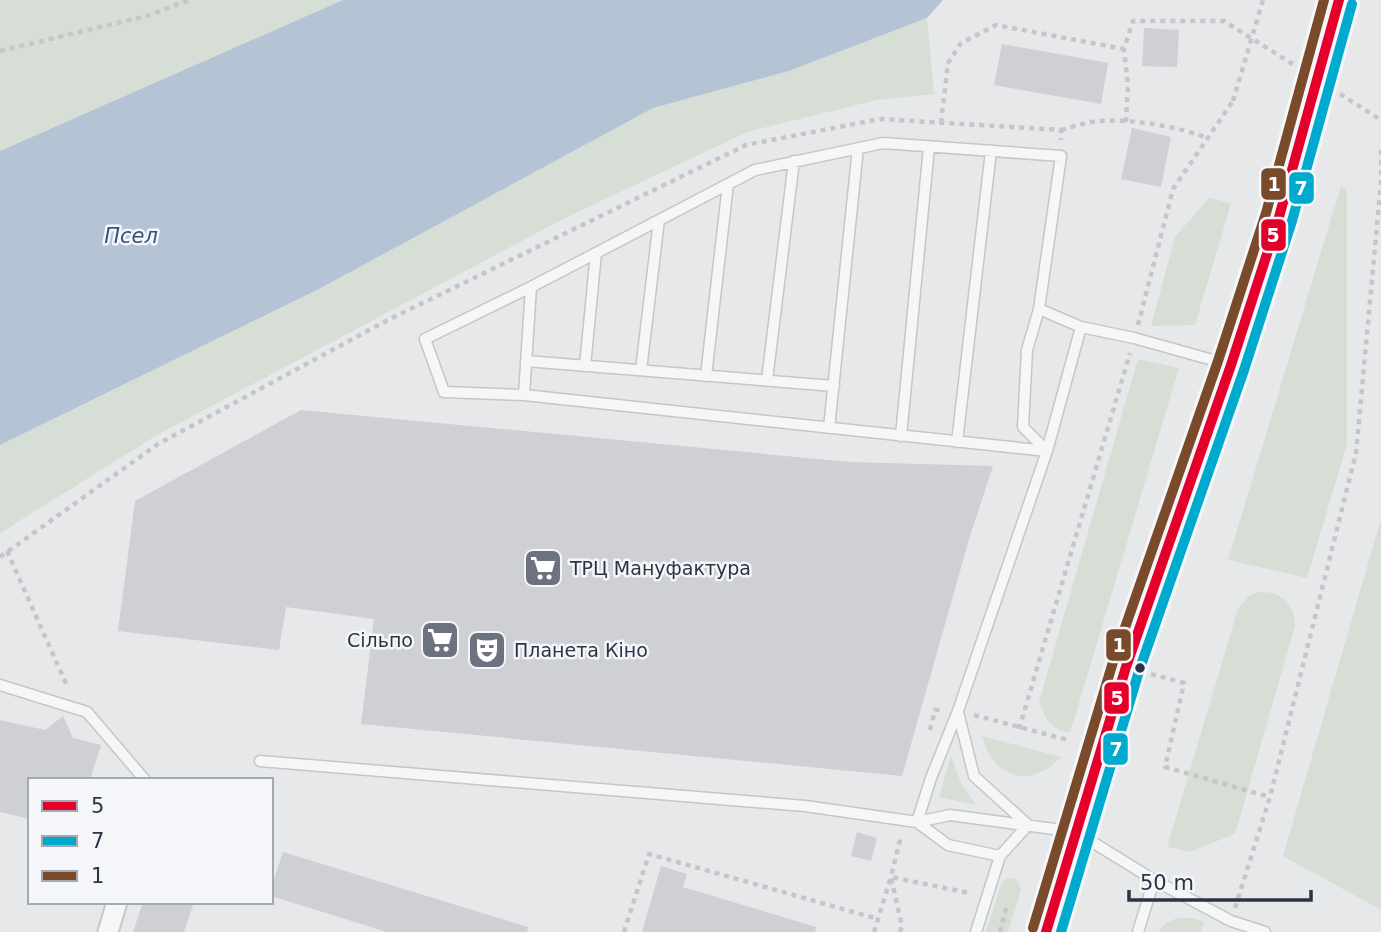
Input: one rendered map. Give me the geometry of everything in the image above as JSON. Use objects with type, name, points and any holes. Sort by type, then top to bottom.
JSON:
[{"type":"main road","points":[[1046,932],[1126,667],[1231,365],[1279,217],[1339,0]]},
{"type":"street","points":[[108,932],[116,904]]},
{"type":"lane","points":[[883,143],[1061,156],[1039,309],[1027,350],[1023,427],[1046,452],[524,395],[444,392],[425,339],[755,170],[883,143]]},
{"type":"lane","points":[[901,436],[929,147]]},
{"type":"lane","points":[[829,428],[858,148]]},
{"type":"lane","points":[[957,442],[991,151]]},
{"type":"lane","points":[[767,380],[794,161]]},
{"type":"lane","points":[[706,376],[728,184]]},
{"type":"lane","points":[[640,370],[659,220]]},
{"type":"lane","points":[[585,366],[596,253]]},
{"type":"lane","points":[[524,395],[531,287]]},
{"type":"lane","points":[[1039,309],[1081,327],[1134,338],[1231,365]]},
{"type":"lane","points":[[917,822],[930,778],[958,710],[1046,452],[1081,327]]},
{"type":"lane","points":[[526,361],[834,386]]},
{"type":"lane","points":[[0,685],[87,712],[143,778]]},
{"type":"lane","points":[[958,710],[974,776],[1028,825]]},
{"type":"lane","points":[[260,761],[805,806],[917,822],[950,815],[1076,832],[1154,880],[1231,922],[1265,932]]},
{"type":"lane","points":[[917,822],[948,845],[1000,856]]},
{"type":"lane","points":[[976,932],[1000,856],[1028,825]]},
{"type":"lane","points":[[1138,932],[1154,880]]},
{"type":"path","points":[[0,51],[147,16],[189,0]]},
{"type":"path","points":[[1068,740],[1019,729],[1134,338],[1173,189],[1233,101],[1263,0]]},
{"type":"path","points":[[1126,122],[1128,85],[1124,48],[1133,21],[1224,21],[1302,70]]},
{"type":"path","points":[[941,123],[948,62],[961,43],[996,25],[1124,48]]},
{"type":"path","points":[[1336,92],[1381,120]]},
{"type":"path","points":[[1060,130],[1097,121],[1126,122],[1188,131],[1208,138]]},
{"type":"path","points":[[1231,922],[1270,797],[1356,453],[1381,182],[1380,151]]},
{"type":"path","points":[[7,551],[66,686],[87,712]]},
{"type":"path","points":[[1126,667],[1184,683],[1165,767],[1270,797]]},
{"type":"path","points":[[624,932],[649,853],[878,919]]},
{"type":"path","points":[[891,877],[969,893]]},
{"type":"path","points":[[874,932],[891,877]]},
{"type":"path","points":[[891,877],[902,926],[900,932]]},
{"type":"path","points":[[1000,932],[1007,905]]},
{"type":"shaded area","points":[[0,0],[343,0],[0,151]]},
{"type":"shaded area","points":[[927,18],[934,94],[877,100],[747,132],[565,218],[157,435],[0,533],[0,445],[319,289],[653,108],[789,71]]},
{"type":"shaded area","points":[[1341,186],[1347,190],[1347,444],[1307,578],[1228,560]]},
{"type":"shaded area","points":[[1209,198],[1231,203],[1195,325],[1151,326],[1175,237]]},
{"type":"shaded area","points":[[1138,359],[1179,368],[1070,733],[1050,723],[1039,702]]},
{"type":"shaded area","points":[[1381,519],[1381,910],[1283,856]]},
{"type":"shaded area","points":[[1259,592],[1274,594],[1286,600],[1293,611],[1295,626],[1235,834],[1189,852],[1167,847],[1238,609],[1250,595]]},
{"type":"shaded area","points":[[982,736],[1061,757],[1037,774],[1014,775],[994,762]]},
{"type":"shaded area","points":[[951,756],[961,783],[976,805],[939,797]]},
{"type":"shaded area","points":[[1014,878],[1021,890],[1008,932],[986,932],[1001,884],[1006,879]]},
{"type":"shaded area","points":[[1177,918],[1193,918],[1204,922],[1201,932],[1158,932],[1166,923]]},
{"type":"water","name":"Псел","points":[[343,0],[943,0],[927,18],[789,71],[653,108],[319,289],[0,445],[0,151]]},
{"type":"pier","points":[[1261,0],[1381,0],[1381,83],[1263,3]]},
{"type":"building","points":[[1144,28],[1179,30],[1177,67],[1142,66]]},
{"type":"building","points":[[1002,44],[1108,63],[1101,104],[994,85]]},
{"type":"building","points":[[1132,128],[1171,137],[1161,187],[1121,179]]},
{"type":"building","name":"ТРЦ Мануфактура","points":[[301,410],[850,462],[993,466],[970,536],[902,776],[361,724],[374,619],[286,607],[279,650],[118,631],[135,501]]},
{"type":"building","points":[[63,716],[73,738],[101,745],[91,778],[28,778],[28,819],[0,812],[0,720],[45,730]]},
{"type":"building","points":[[857,832],[877,838],[871,861],[851,856]]},
{"type":"building","points":[[283,852],[528,927],[527,932],[387,932],[273,897],[273,882]]},
{"type":"building","points":[[661,866],[687,874],[683,887],[816,927],[815,932],[642,932]]},
{"type":"building","points":[[142,904],[193,904],[184,932],[133,932]]},
{"type":"transit line","name":"1","points":[[1033,928],[1113,662],[1218,361],[1266,213],[1324,0]]},
{"type":"transit line","name":"5","points":[[1046,932],[1126,667],[1231,365],[1279,217],[1339,0]]},
{"type":"transit line","name":"7","points":[[1061,932],[1139,671],[1244,370],[1292,221],[1352,4]]},
{"type":"place","name":"ТРЦ Мануфактура","points":[[543,568]]},
{"type":"place","name":"Сільпо","points":[[440,640]]},
{"type":"place","name":"Планета Кіно","points":[[487,650]]}]
